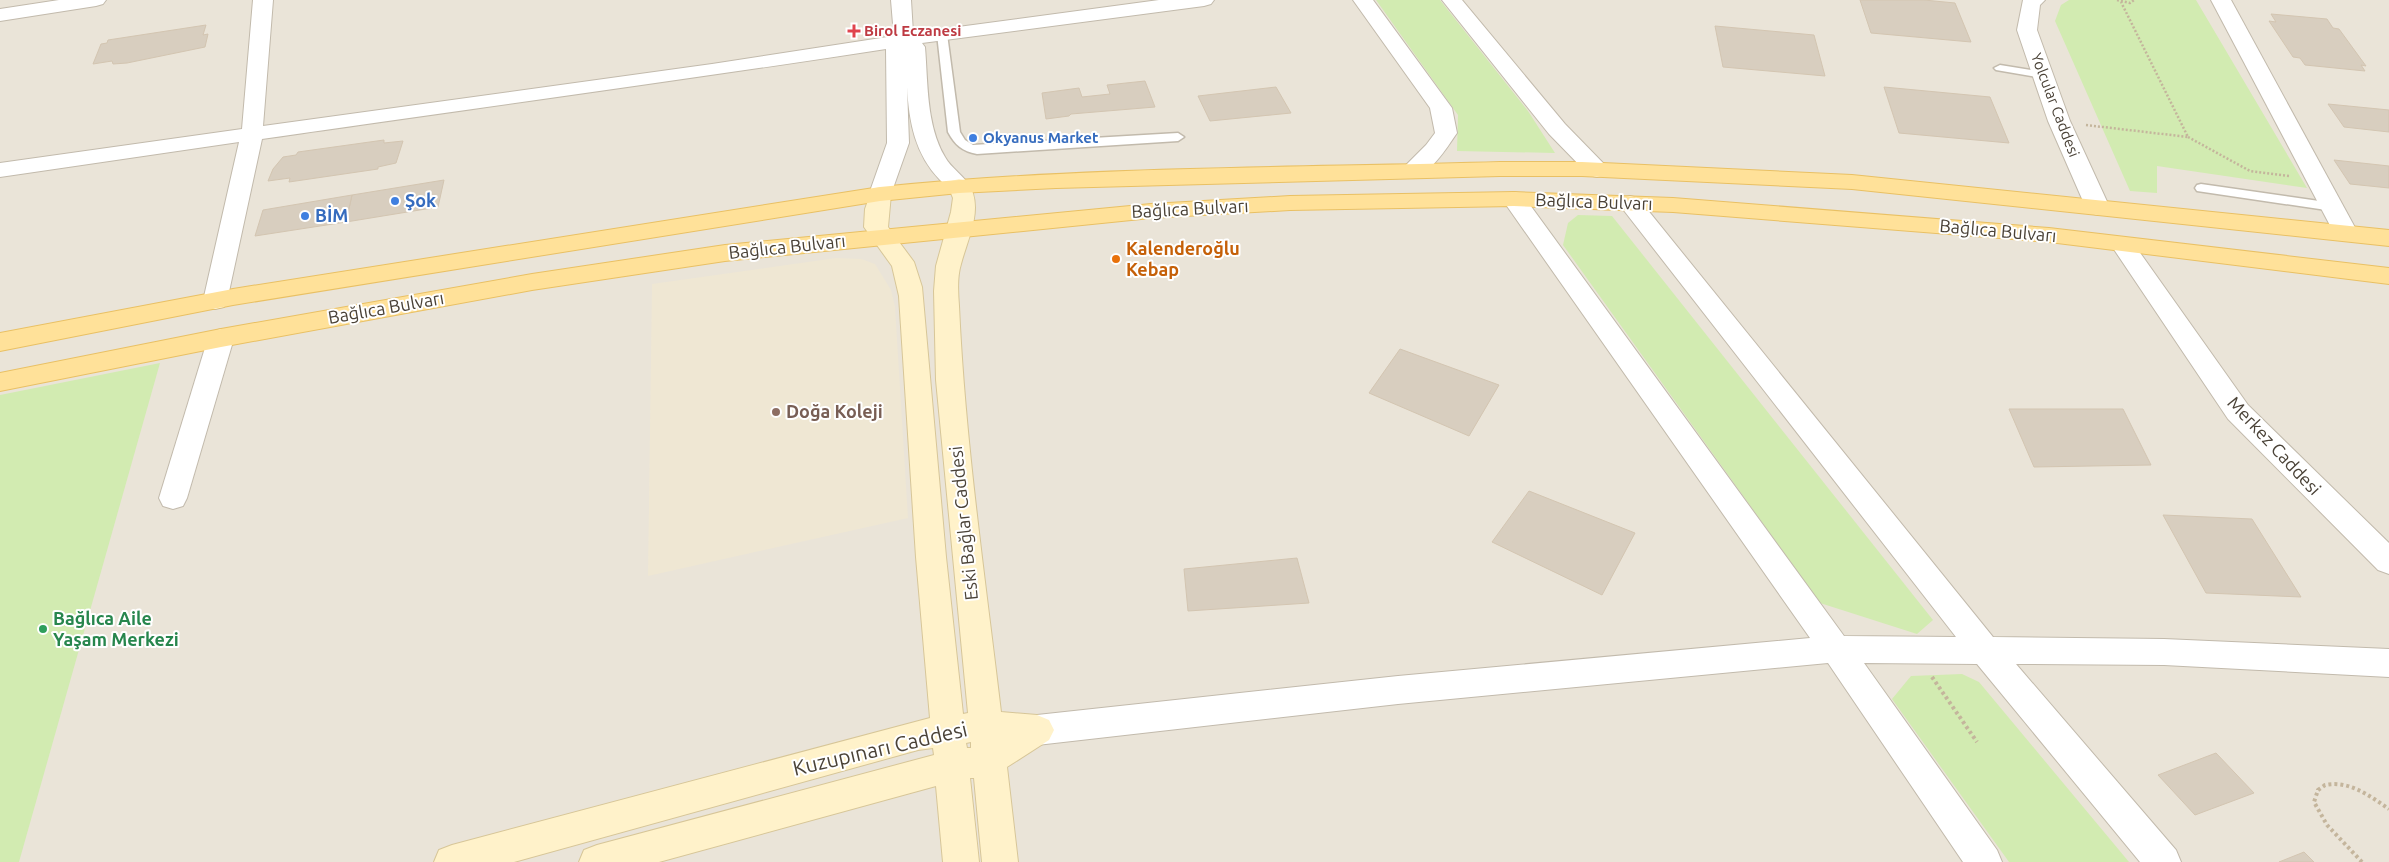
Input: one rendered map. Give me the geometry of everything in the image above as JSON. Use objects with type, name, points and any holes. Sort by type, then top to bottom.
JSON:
[{"type":"main road","name":"Bağlıca Bulvarı","points":[[0,342],[215,300],[880,194],[959,186],[1066,181],[1500,169],[1597,170],[1852,182],[2389,238]]},
{"type":"main road","name":"Bağlıca Bulvarı","points":[[0,382],[220,338],[532,282],[725,253],[1151,210],[1290,203],[1514,199],[1630,203],[2049,235],[2389,276]]},
{"type":"street","points":[[0,15],[96,0]]},
{"type":"street","points":[[215,300],[252,134],[263,0]]},
{"type":"street","points":[[902,0],[904,40],[896,48],[898,143],[880,194],[875,218],[880,238],[902,262],[907,274],[911,296],[931,557],[961,862]]},
{"type":"street","points":[[0,170],[577,87],[712,70],[1149,4],[1204,0]]},
{"type":"street","points":[[1363,0],[1441,108],[1446,134],[1434,150],[1411,172]]},
{"type":"street","points":[[1452,0],[1557,129],[1597,170]]},
{"type":"street","name":"Yolcular Caddesi","points":[[2034,0],[2031,3],[2027,30],[2059,122],[2098,208]]},
{"type":"street","points":[[2221,0],[2346,233]]},
{"type":"street","points":[[904,40],[914,47],[924,131],[929,148],[936,162],[959,186]]},
{"type":"street","name":"Eski Bağlar Caddesi","points":[[959,186],[964,198],[960,229],[948,266],[946,290],[949,380],[1000,862]]},
{"type":"street","points":[[1514,199],[1836,649],[1984,862]]},
{"type":"street","points":[[1630,203],[1985,650],[2162,862]]},
{"type":"street","name":"Merkez Caddesi","points":[[2123,245],[2238,412],[2389,562]]},
{"type":"street","points":[[173,498],[220,338]]},
{"type":"street","points":[[1037,730],[1408,690],[1836,649],[2164,652],[2389,663]]},
{"type":"street","name":"Kuzupınarı Caddesi","points":[[452,862],[893,742],[948,729],[986,725],[1037,730]]},
{"type":"street","name":"Kuzupınarı Caddesi","points":[[597,862],[952,766],[989,760],[1037,730]]},
{"type":"lane","points":[[942,34],[954,132],[960,144],[967,148],[977,150],[1178,137]]},
{"type":"lane","points":[[2000,68],[2043,75]]},
{"type":"lane","points":[[2201,188],[2333,208]]},
{"type":"path","points":[[2119,1],[2130,3],[2134,0]]},
{"type":"path","points":[[2119,1],[2188,137]]},
{"type":"path","points":[[2059,122],[2188,137],[2250,171],[2290,176],[2305,203]]},
{"type":"path","points":[[1914,649],[1977,742]]},
{"type":"path","points":[[2362,862],[2327,825],[2314,802],[2318,790],[2329,783],[2347,786],[2367,794],[2389,809]]},
{"type":"shaded area","points":[[0,0],[2389,0],[2389,862],[0,862]]},
{"type":"shaded area","name":"Doğa Koleji","points":[[836,258],[861,259],[875,264],[891,290],[895,307],[908,518],[648,576],[652,284]]},
{"type":"green space","points":[[1376,0],[1440,0],[1528,111],[1555,153],[1457,151],[1458,115]]},
{"type":"green space","points":[[2069,0],[2196,0],[2307,188],[2157,166],[2157,193],[2130,191],[2055,21],[2061,5]]},
{"type":"green space","points":[[1578,215],[1612,216],[1933,620],[1917,634],[1820,603],[1563,245],[1568,223]]},
{"type":"green space","name":"Bağlıca Aile Yaşam Merkezi","points":[[160,363],[19,862],[0,862],[0,395]]},
{"type":"green space","points":[[1962,674],[1979,682],[2129,862],[2009,862],[1892,699],[1911,676]]},
{"type":"building","points":[[1860,0],[1924,0],[1955,3],[1971,42],[1871,33]]},
{"type":"building","points":[[2271,14],[2327,19],[2333,28],[2339,29],[2366,66],[2361,65],[2365,71],[2305,65],[2300,58],[2293,57],[2269,21],[2276,22]]},
{"type":"building","points":[[206,25],[203,35],[208,34],[205,47],[127,63],[113,64],[112,61],[93,64],[101,44],[107,43],[108,40]]},
{"type":"building","points":[[1715,26],[1814,35],[1825,76],[1723,67]]},
{"type":"building","points":[[1145,81],[1155,107],[1071,114],[1069,116],[1046,119],[1042,93],[1079,88],[1082,97],[1110,94],[1107,85]]},
{"type":"building","points":[[1276,87],[1291,113],[1210,121],[1198,96]]},
{"type":"building","points":[[1884,87],[1990,97],[2009,143],[1899,133]]},
{"type":"building","points":[[2328,104],[2389,110],[2389,132],[2344,127]]},
{"type":"building","points":[[384,140],[384,143],[403,141],[396,163],[378,167],[378,169],[289,182],[290,178],[268,181],[273,169],[283,157],[296,155],[298,152]]},
{"type":"building","points":[[2334,160],[2389,166],[2389,188],[2350,184]]},
{"type":"building","points":[[444,180],[438,207],[346,222],[352,195]]},
{"type":"building","points":[[352,195],[346,222],[255,236],[263,210]]},
{"type":"building","points":[[1400,349],[1499,385],[1469,436],[1369,393]]},
{"type":"building","points":[[2009,409],[2123,409],[2151,465],[2034,467]]},
{"type":"building","points":[[1529,491],[1635,533],[1602,595],[1492,542]]},
{"type":"building","points":[[2163,515],[2252,519],[2301,597],[2206,593]]},
{"type":"building","points":[[1297,558],[1309,603],[1188,611],[1184,569]]},
{"type":"building","points":[[2216,753],[2254,793],[2195,815],[2158,775]]},
{"type":"building","points":[[2304,852],[2314,862],[2279,862]]},
{"type":"place","name":"Birol Eczanesi","points":[[854,31]]},
{"type":"place","name":"Okyanus Market","points":[[973,138]]},
{"type":"place","name":"Şok","points":[[395,201]]},
{"type":"place","name":"BİM","points":[[305,216]]},
{"type":"place","name":"Kalenderoğlu Kebap","points":[[1116,259]]},
{"type":"place","name":"Doğa Koleji","points":[[776,412]]},
{"type":"place","name":"Bağlıca Aile Yaşam Merkezi","points":[[43,629]]}]
